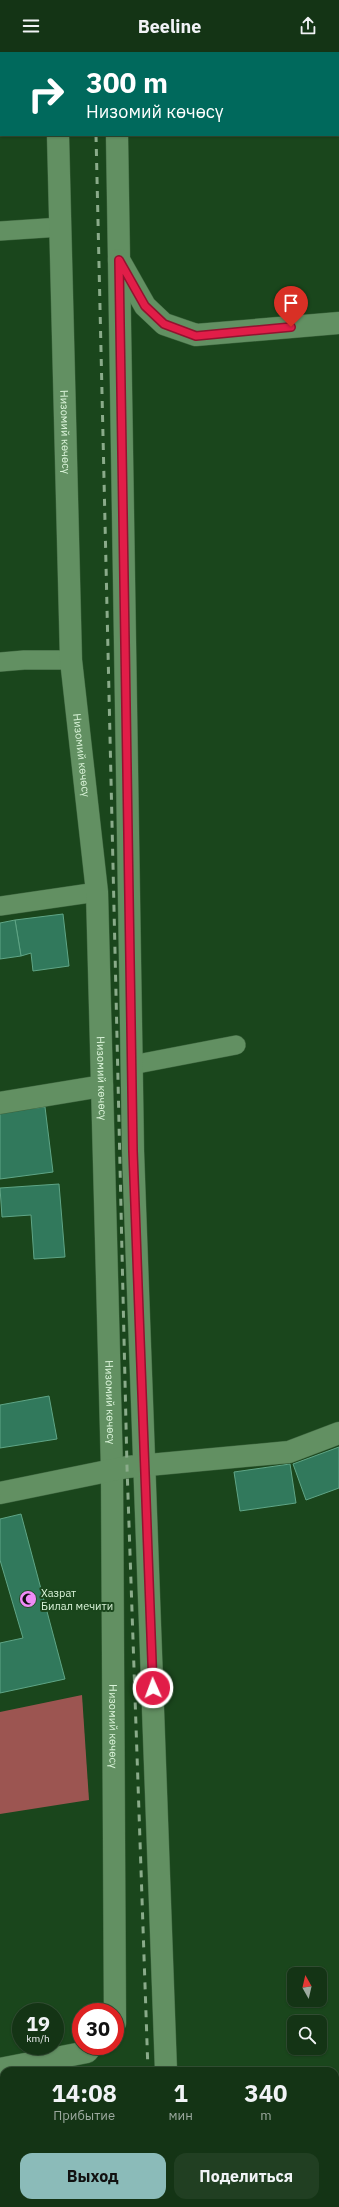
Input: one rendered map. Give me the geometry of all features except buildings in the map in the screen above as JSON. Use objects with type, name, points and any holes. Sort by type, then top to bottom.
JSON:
[{"type":"street","name":"Низомий көчөсү","points":[[58,136],[71,660],[97,892],[112,1470],[115,2003]]},
{"type":"street","points":[[117,136],[132,1065],[166,2067]]},
{"type":"street","points":[[119,260],[145,306],[164,324],[196,336],[339,323]]},
{"type":"street","points":[[0,1103],[102,1086]]},
{"type":"street","points":[[0,1493],[112,1470],[145,1465],[289,1452],[339,1433]]},
{"type":"street","points":[[10,2067],[72,2055]]},
{"type":"lane","points":[[0,232],[61,227]]},
{"type":"lane","points":[[0,662],[24,660],[71,660]]},
{"type":"lane","points":[[0,906],[97,892]]},
{"type":"lane","points":[[132,1065],[236,1046]]},
{"type":"shaded area","points":[[82,1695],[89,1800],[0,1814],[0,1712]]},
{"type":"railway","points":[[96,136],[127,1467],[148,2067]]},
{"type":"place","name":"Хазрат Билал мечити","points":[[28,1599]]},
{"type":"route","points":[[153,1688],[133,1151],[119,260],[145,306],[164,324],[196,336],[291,327]]}]
